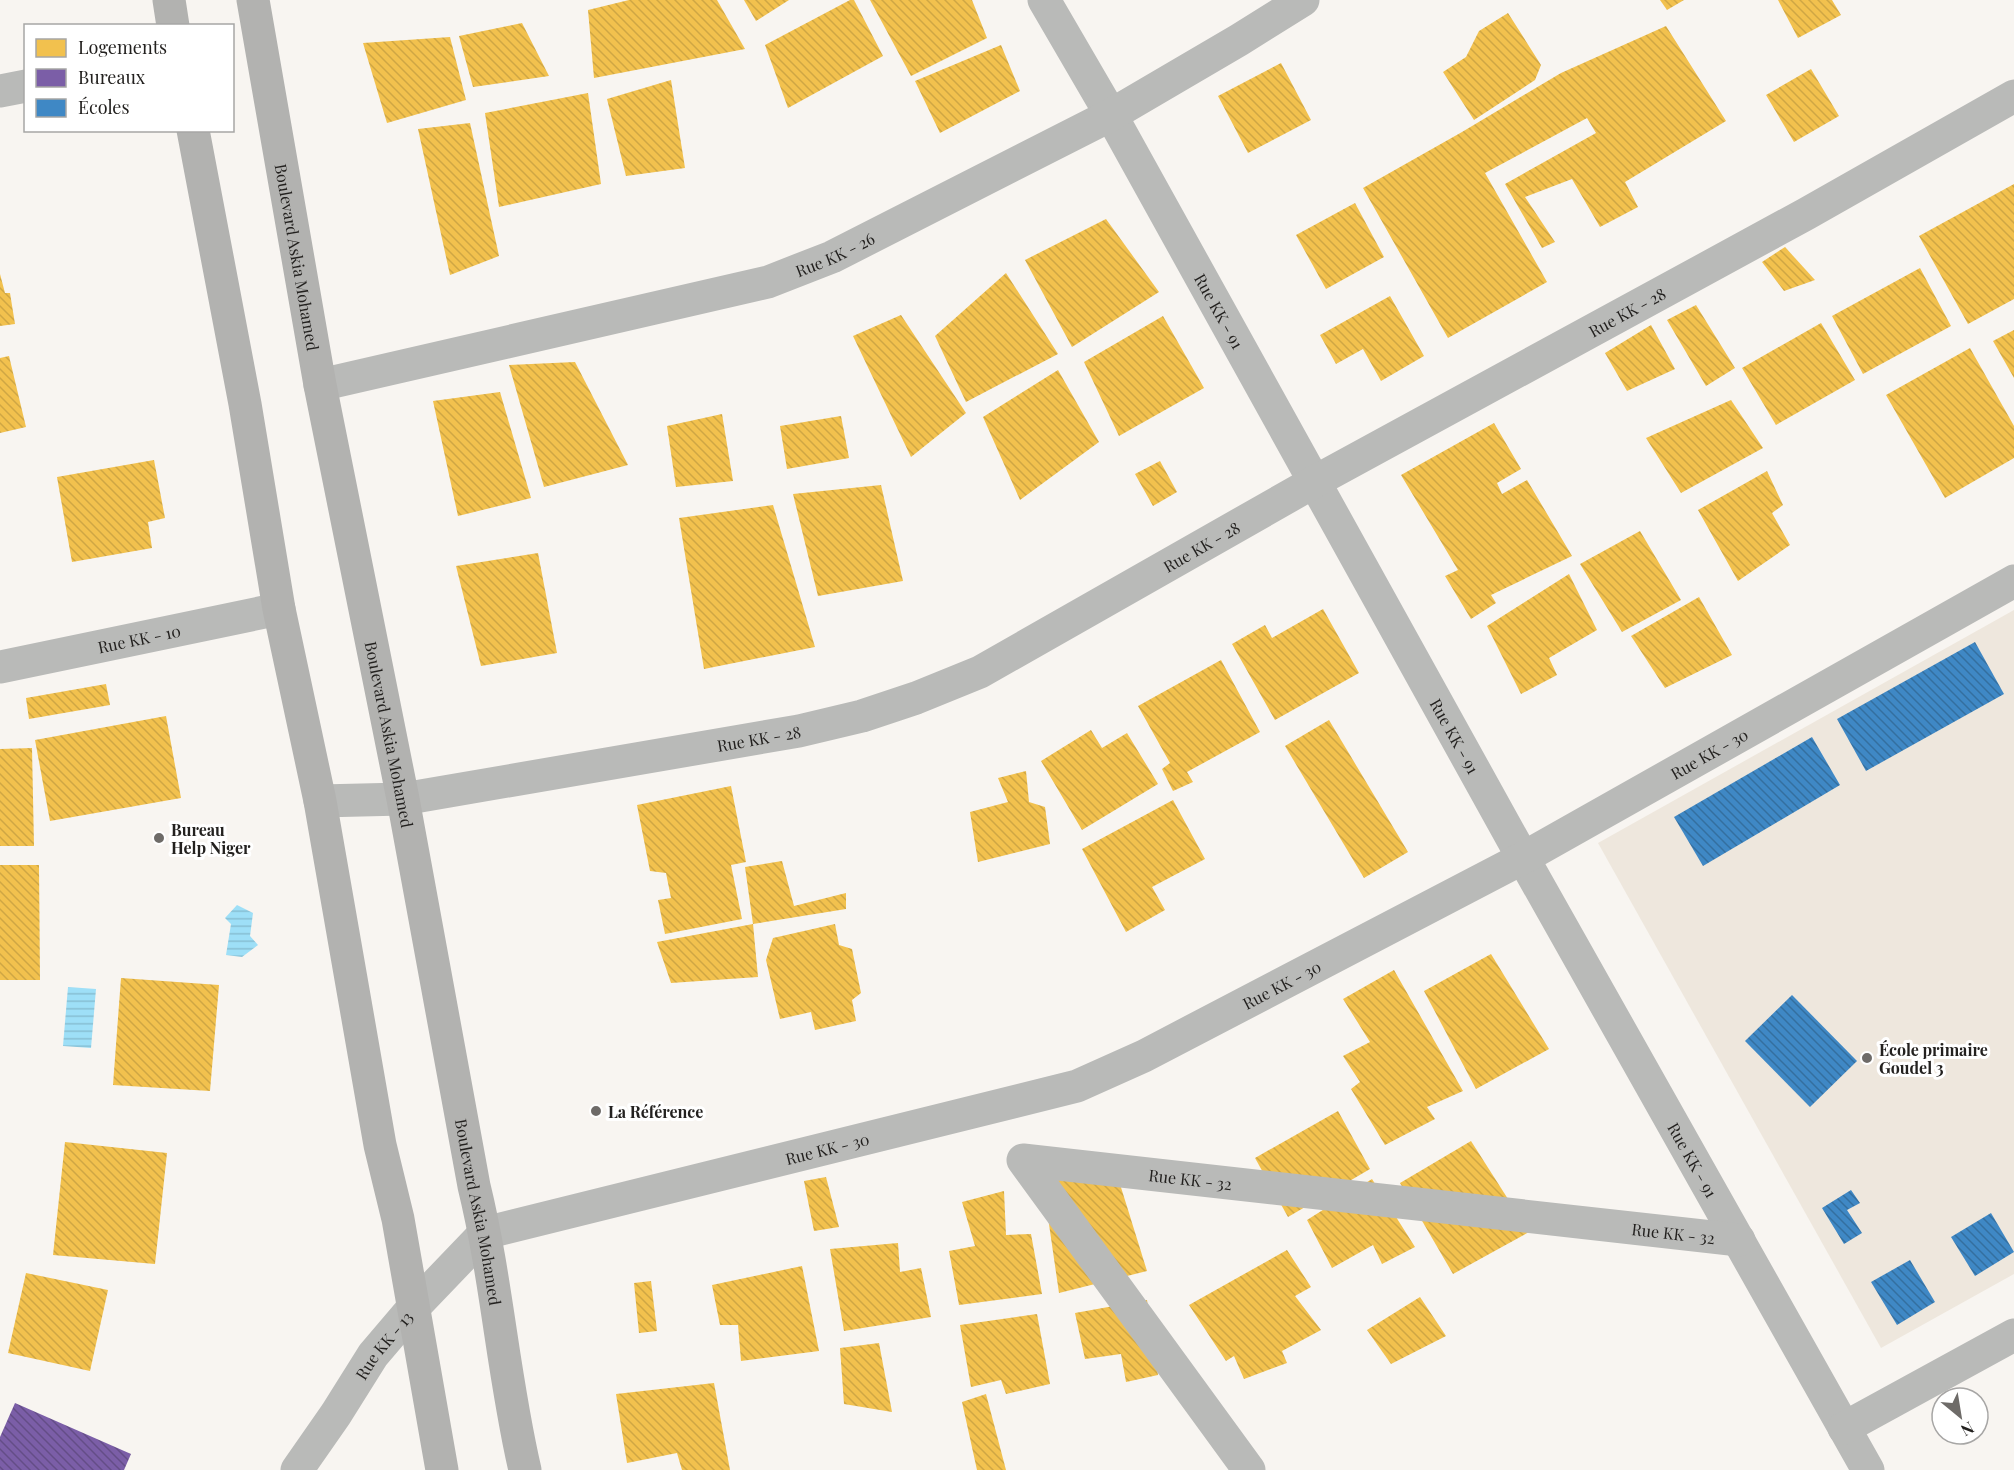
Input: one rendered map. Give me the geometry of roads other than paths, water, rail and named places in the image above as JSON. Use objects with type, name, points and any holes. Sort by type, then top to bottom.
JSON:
[{"type":"main road","points":[[169,0],[173,24]]},
{"type":"main road","name":"Boulevard Askia Mohamed","points":[[253,0],[320,385],[403,799],[474,1186],[485,1233],[515,1428],[525,1470]]},
{"type":"main road","points":[[193,132],[245,404],[279,609],[320,801],[378,1134],[398,1219],[442,1470]]},
{"type":"street","name":"Rue KK - 91","points":[[1044,0],[1111,115],[1523,858],[1868,1470]]},
{"type":"street","name":"Rue KK - 26","points":[[320,385],[768,282],[832,257],[1111,115],[1303,0]]},
{"type":"street","points":[[0,91],[24,86]]},
{"type":"street","name":"Rue KK - 28","points":[[320,801],[403,799],[799,731],[862,716],[916,698],[980,672],[1314,482],[1806,214],[2014,96]]},
{"type":"street","name":"Rue KK - 30","points":[[485,1233],[1077,1086],[1144,1056],[1523,858],[2014,581]]},
{"type":"street","name":"Rue KK - 10","points":[[0,666],[279,609]]},
{"type":"street","name":"Rue KK - 32","points":[[1249,1470],[1023,1160],[1739,1240]]},
{"type":"street","name":"Rue KK - 13","points":[[297,1470],[373,1355],[413,1308],[485,1233]]},
{"type":"street","points":[[1844,1428],[2014,1335]]},
{"type":"water","points":[[237,905],[253,913],[250,936],[258,945],[242,957],[226,955],[231,924],[225,918]]},
{"type":"water","points":[[68,987],[96,989],[91,1048],[63,1046]]},
{"type":"place","name":"Bureau Help Niger","points":[[159,838]]},
{"type":"place","name":"École primaire Goudel 3","points":[[1867,1058]]},
{"type":"place","name":"La Référence","points":[[596,1111]]}]
